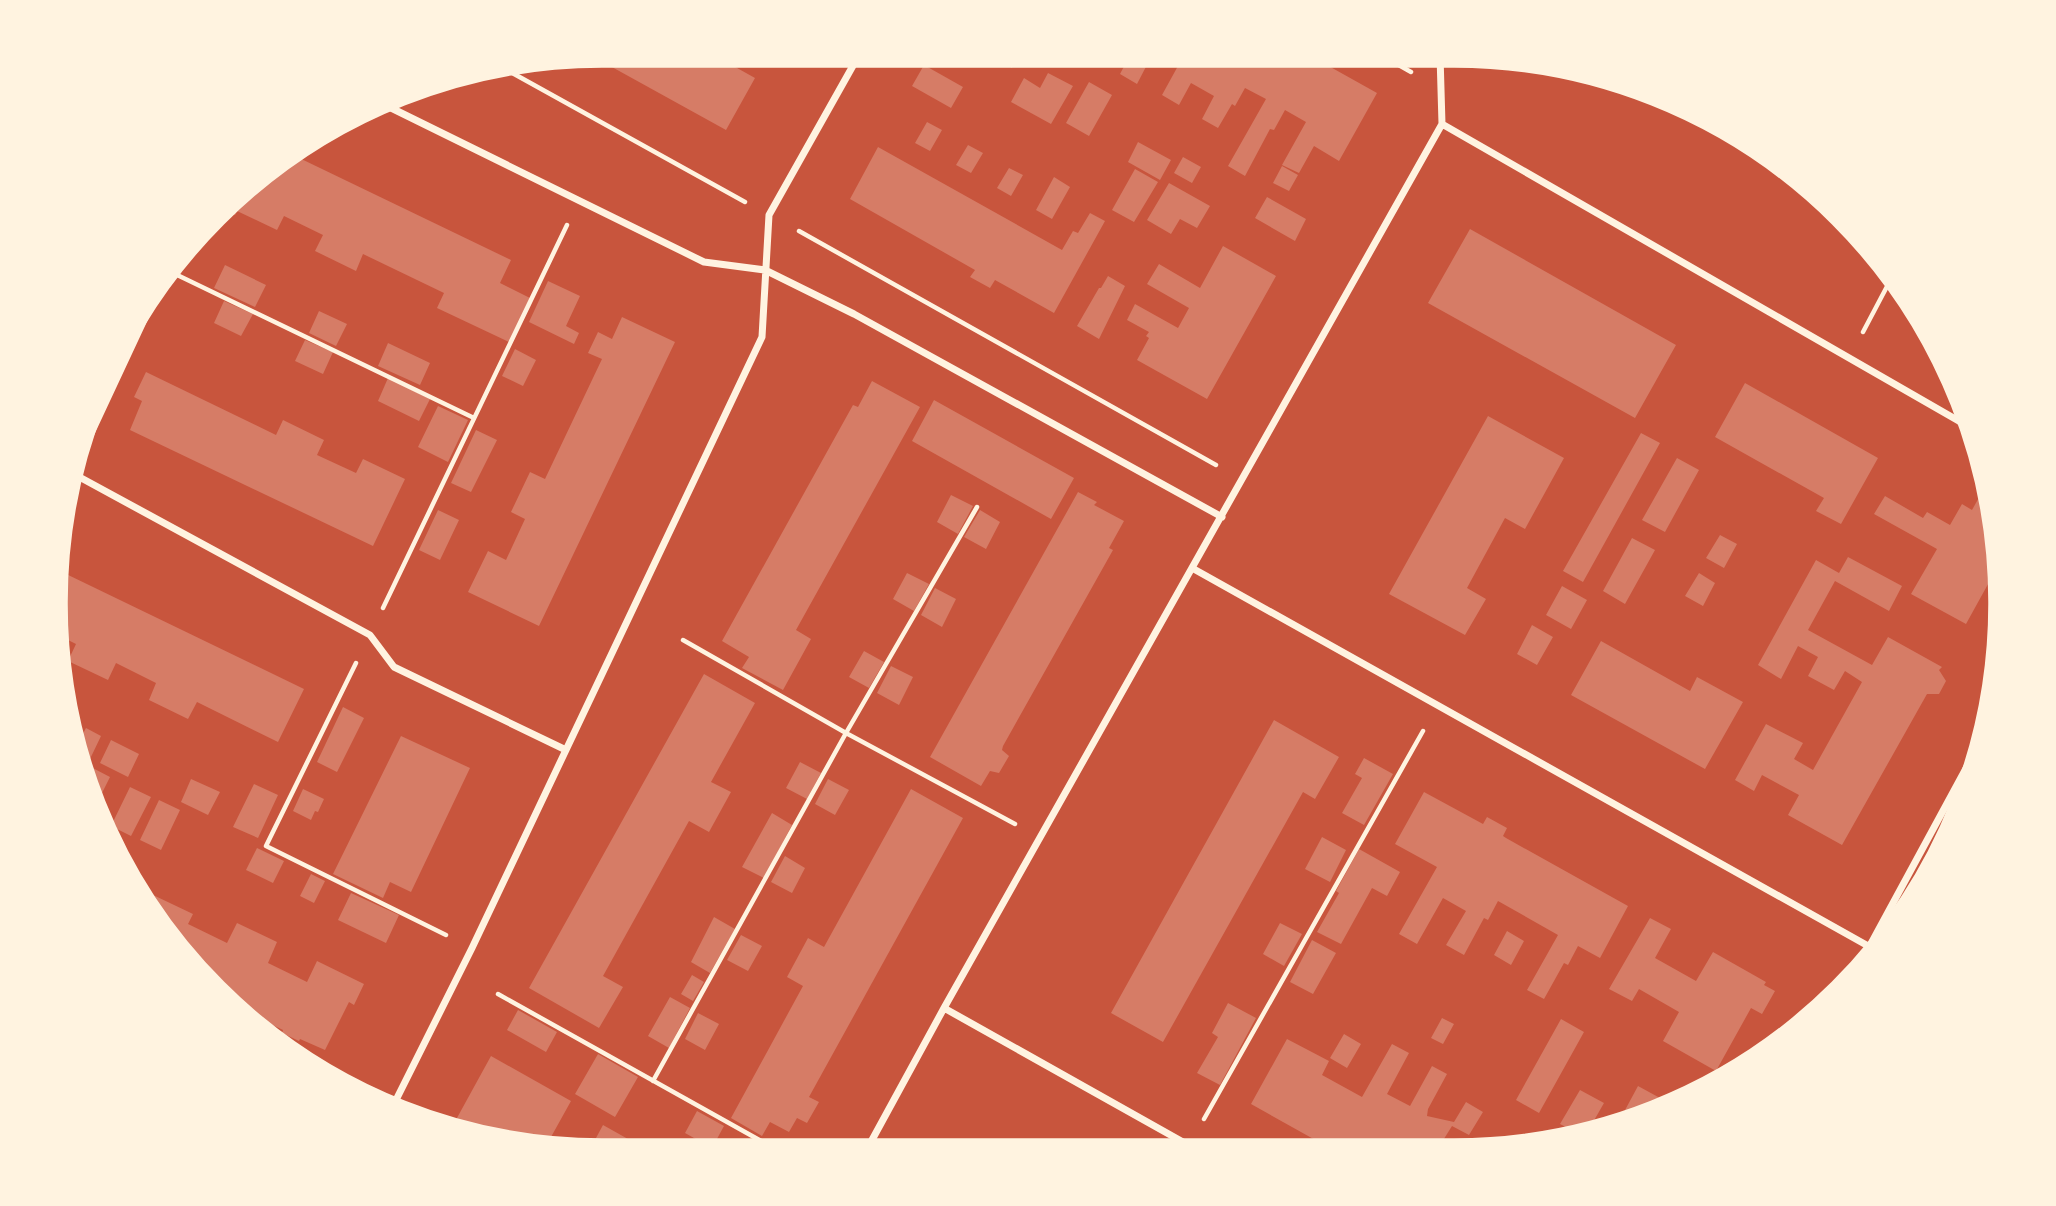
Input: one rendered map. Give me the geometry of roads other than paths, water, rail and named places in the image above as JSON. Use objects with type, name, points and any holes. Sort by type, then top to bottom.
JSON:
[{"type":"street","points":[[397,1098],[472,948],[762,337],[769,215],[853,66]]},
{"type":"street","points":[[872,1140],[1442,124],[1440,66]]},
{"type":"street","points":[[393,109],[704,262],[765,270],[854,314],[1222,517]]},
{"type":"street","points":[[1442,124],[1957,420]]},
{"type":"street","points":[[82,478],[370,635],[394,667],[566,750]]},
{"type":"street","points":[[1192,568],[1866,945]]},
{"type":"street","points":[[1880,929],[1958,784]]},
{"type":"street","points":[[944,1008],[1180,1140]]}]
